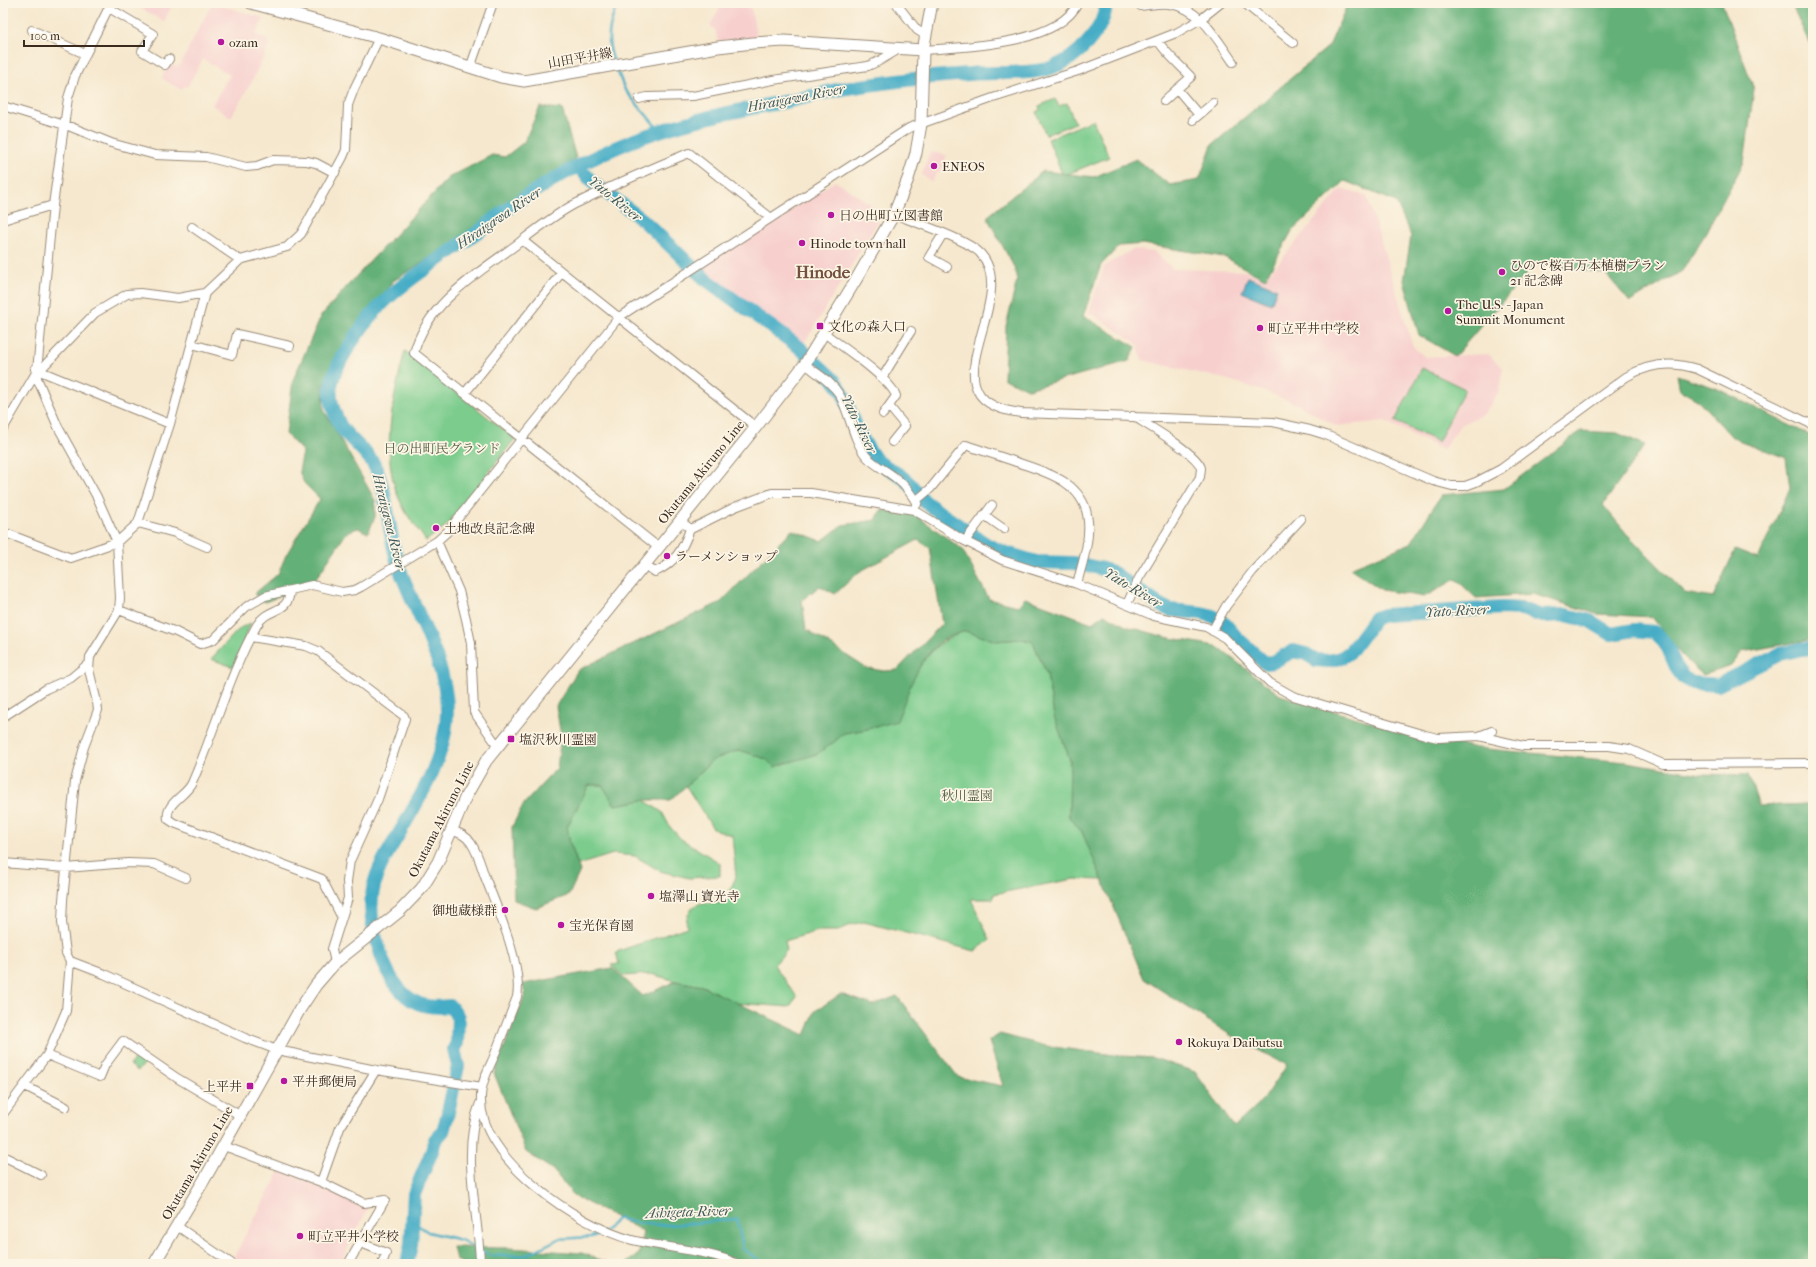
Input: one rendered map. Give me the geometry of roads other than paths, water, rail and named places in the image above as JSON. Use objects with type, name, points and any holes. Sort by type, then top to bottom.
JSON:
[{"type":"main road","name":"山田平井線","points":[[251,3],[280,7],[470,68],[500,77],[524,81],[718,47],[753,43],[784,41],[901,48],[923,54]]},
{"type":"main road","name":"Okutama Akiruno Line","points":[[156,1263],[176,1226],[224,1146],[306,999],[326,972],[335,963],[395,914],[422,888],[438,862],[474,779],[498,745],[756,427],[805,364],[894,214],[908,179],[921,124],[923,97],[923,54],[925,35],[932,3]]},
{"type":"street","points":[[470,68],[494,3]]},
{"type":"street","points":[[896,3],[917,30],[925,35]]},
{"type":"street","points":[[923,54],[981,47],[1043,31],[1054,27],[1068,17],[1078,3]]},
{"type":"street","points":[[1141,6],[1170,3],[1196,14],[1233,62]]},
{"type":"street","points":[[119,610],[176,632],[196,643],[205,643],[213,640],[246,607],[265,596],[312,585],[348,592],[355,590],[433,543],[447,532],[619,317],[909,128],[1078,70],[1158,40],[1182,30],[1201,19],[1221,3]]},
{"type":"street","points":[[1244,3],[1293,43]]},
{"type":"street","points":[[3,429],[11,416],[34,368],[63,124],[68,98],[85,54],[110,6],[153,34],[142,51],[166,65],[169,59]]},
{"type":"street","points":[[32,30],[85,54]]},
{"type":"street","points":[[3,532],[71,558],[117,542],[138,523],[170,424],[205,294],[240,260],[276,251],[292,243],[301,234],[346,150],[348,105],[354,89],[379,38]]},
{"type":"street","points":[[1158,40],[1160,46],[1177,61],[1191,77],[1164,101]]},
{"type":"street","points":[[642,99],[693,96],[773,80],[868,66],[901,48]]},
{"type":"street","points":[[1177,89],[1196,117],[1213,103]]},
{"type":"street","points":[[3,106],[63,124],[111,143],[155,155],[206,157],[246,167],[257,166],[273,160],[307,161],[316,163],[335,173]]},
{"type":"street","points":[[658,548],[414,354],[417,344],[422,330],[448,298],[522,240],[572,206],[690,153],[771,218]]},
{"type":"street","points":[[3,220],[53,205]]},
{"type":"street","points":[[894,214],[967,244],[979,253],[989,269],[991,292],[974,369],[974,380],[982,398],[1000,410],[1010,412],[1273,422],[1326,435],[1433,481],[1452,486],[1465,486],[1501,470],[1626,377],[1635,371],[1656,365],[1681,364],[1697,369],[1813,425]]},
{"type":"street","points":[[192,227],[240,260]]},
{"type":"street","points":[[942,234],[929,257],[947,267]]},
{"type":"street","points":[[522,240],[756,427]]},
{"type":"street","points":[[464,393],[562,272]]},
{"type":"street","points":[[34,368],[42,368],[95,313],[127,294],[140,293],[178,298],[205,294]]},
{"type":"street","points":[[882,378],[910,331]]},
{"type":"street","points":[[824,333],[882,378],[895,391],[896,396],[883,414]]},
{"type":"street","points":[[192,344],[232,355],[237,334],[290,346]]},
{"type":"street","points":[[805,364],[833,385],[866,455],[878,467],[898,480],[916,507],[1002,560],[1077,584],[1163,618],[1190,622],[1212,631],[1225,638],[1270,683],[1292,696],[1438,738],[1479,736],[1523,746],[1609,746],[1628,749],[1663,764],[1813,763]]},
{"type":"street","points":[[34,368],[170,424]]},
{"type":"street","points":[[3,1114],[25,1086],[46,1055],[66,1011],[70,960],[66,953],[62,922],[75,781],[84,747],[98,710],[89,663],[93,651],[119,610],[120,598],[117,542],[98,497],[56,423],[34,368]]},
{"type":"street","points":[[889,406],[905,426],[892,442]]},
{"type":"street","points":[[3,412],[11,416]]},
{"type":"street","points":[[1127,604],[1139,578],[1200,477],[1201,468],[1196,459],[1183,448],[1132,416]]},
{"type":"street","points":[[916,507],[918,499],[930,489],[966,445],[1055,475],[1069,485],[1082,500],[1088,520],[1088,536],[1077,584]]},
{"type":"street","points":[[644,565],[655,572],[666,567],[676,558],[685,544],[690,529],[735,507],[772,493],[811,494],[916,507]]},
{"type":"street","points":[[967,539],[992,505]]},
{"type":"street","points":[[984,515],[1004,529]]},
{"type":"street","points":[[1212,631],[1226,606],[1253,571],[1300,519]]},
{"type":"street","points":[[680,521],[690,529]]},
{"type":"street","points":[[138,523],[175,534],[207,547]]},
{"type":"street","points":[[433,543],[459,592],[466,619],[471,643],[474,712],[498,745]]},
{"type":"street","points":[[290,590],[287,604],[265,614],[251,637],[213,725],[192,784],[170,808],[168,812],[168,819],[174,823],[322,880],[342,918]]},
{"type":"street","points":[[251,637],[306,646],[318,651],[404,716],[405,719],[378,800],[350,861],[347,881],[348,898],[332,949],[335,963]]},
{"type":"street","points":[[3,717],[46,689],[71,678],[89,663]]},
{"type":"street","points":[[1479,736],[1492,731]]},
{"type":"street","points":[[451,830],[463,835],[472,844],[500,917],[518,975],[519,987],[517,997],[482,1087],[480,1102],[474,1119],[471,1154],[480,1264]]},
{"type":"street","points":[[3,863],[66,868],[128,863],[154,864],[186,878]]},
{"type":"street","points":[[70,960],[245,1038],[277,1050],[376,1070],[482,1087]]},
{"type":"street","points":[[46,1055],[100,1077],[105,1065],[124,1041],[177,1078],[241,1116]]},
{"type":"street","points":[[321,1182],[340,1128],[376,1070]]},
{"type":"street","points":[[25,1086],[66,1107]]},
{"type":"street","points":[[480,1102],[482,1113],[489,1130],[514,1166],[541,1192],[571,1212],[612,1233],[630,1239],[660,1247],[709,1255],[738,1264]]},
{"type":"street","points":[[224,1146],[321,1182],[364,1203],[385,1200],[348,1264]]},
{"type":"street","points":[[3,1156],[41,1175]]},
{"type":"street","points":[[176,1226],[231,1263]]},
{"type":"street","points":[[361,1243],[386,1253],[382,1264]]},
{"type":"water","points":[[1248,277],[1277,289],[1271,304],[1242,292]]},
{"type":"waterway","points":[[614,62],[611,54],[609,32],[612,18],[618,3]]},
{"type":"waterway","name":"Hiraigawa River","points":[[407,1264],[411,1245],[414,1194],[435,1140],[443,1131],[458,1066],[454,1049],[457,1043],[458,1017],[450,1006],[425,1006],[412,1000],[394,982],[384,964],[372,921],[371,905],[375,881],[382,864],[414,808],[437,760],[446,727],[446,692],[428,636],[398,564],[392,540],[384,492],[376,469],[364,451],[344,431],[332,406],[331,386],[339,364],[354,339],[372,315],[388,298],[408,281],[474,235],[519,201],[572,169],[600,155],[646,136],[685,123],[840,89],[893,81],[979,73],[1032,72],[1051,68],[1061,64],[1080,51],[1088,42],[1101,23],[1106,3]]},
{"type":"waterway","points":[[616,68],[625,90],[660,131]]},
{"type":"waterway","name":"Yato-River","points":[[579,167],[592,182],[643,220],[704,278],[799,347],[833,379],[842,391],[858,431],[877,461],[901,476],[910,484],[924,501],[939,512],[986,544],[1003,552],[1036,562],[1074,563],[1099,568],[1112,572],[1158,604],[1170,610],[1201,613],[1213,616],[1225,624],[1237,638],[1265,663],[1273,662],[1293,651],[1306,654],[1316,660],[1328,661],[1341,658],[1350,652],[1375,618],[1384,615],[1502,608],[1522,609],[1542,616],[1566,615],[1590,621],[1611,634],[1634,630],[1654,632],[1661,638],[1668,648],[1677,669],[1683,677],[1692,683],[1718,685],[1780,654],[1813,648]]},
{"type":"waterway","name":"Ashigeta-River","points":[[410,1229],[419,1226],[428,1232],[461,1240],[491,1256],[527,1255],[558,1239],[591,1237],[605,1232],[618,1218],[631,1222],[661,1225],[737,1219],[743,1249],[765,1264]]},
{"type":"waterway","name":"Ashigeta-River","points":[[796,1264],[803,1261],[806,1264]]},
{"type":"place","name":"ozam","points":[[221,42]]},
{"type":"place","name":"ENEOS","points":[[934,166]]},
{"type":"place","name":"日の出町立図書館","points":[[831,215]]},
{"type":"place","name":"Hinode town hall","points":[[802,243]]},
{"type":"place","name":"ひので桜百万本植樹プラン 21 記念碑","points":[[1502,272]]},
{"type":"place","name":"The U.S. - Japan Summit Monument","points":[[1448,311]]},
{"type":"place","name":"文化の森入口","points":[[820,326]]},
{"type":"place","name":"町立平井中学校","points":[[1260,328]]},
{"type":"place","name":"土地改良記念碑","points":[[436,528]]},
{"type":"place","name":"ラーメンショップ","points":[[667,556]]},
{"type":"place","name":"塩沢秋川霊園","points":[[511,739]]},
{"type":"place","name":"塩澤山 寶光寺","points":[[651,896]]},
{"type":"place","name":"御地蔵様群","points":[[505,910]]},
{"type":"place","name":"宝光保育園","points":[[561,925]]},
{"type":"place","name":"Rokuya Daibutsu","points":[[1179,1042]]},
{"type":"place","name":"平井郵便局","points":[[284,1081]]},
{"type":"place","name":"上平井","points":[[250,1086]]},
{"type":"place","name":"町立平井小学校","points":[[300,1236]]},
{"type":"district","name":"Hinode","points":[[823,272]]},
{"type":"park label","name":"日の出町民グランド","points":[[442,448]]},
{"type":"park label","name":"秋川霊園","points":[[967,795]]}]
